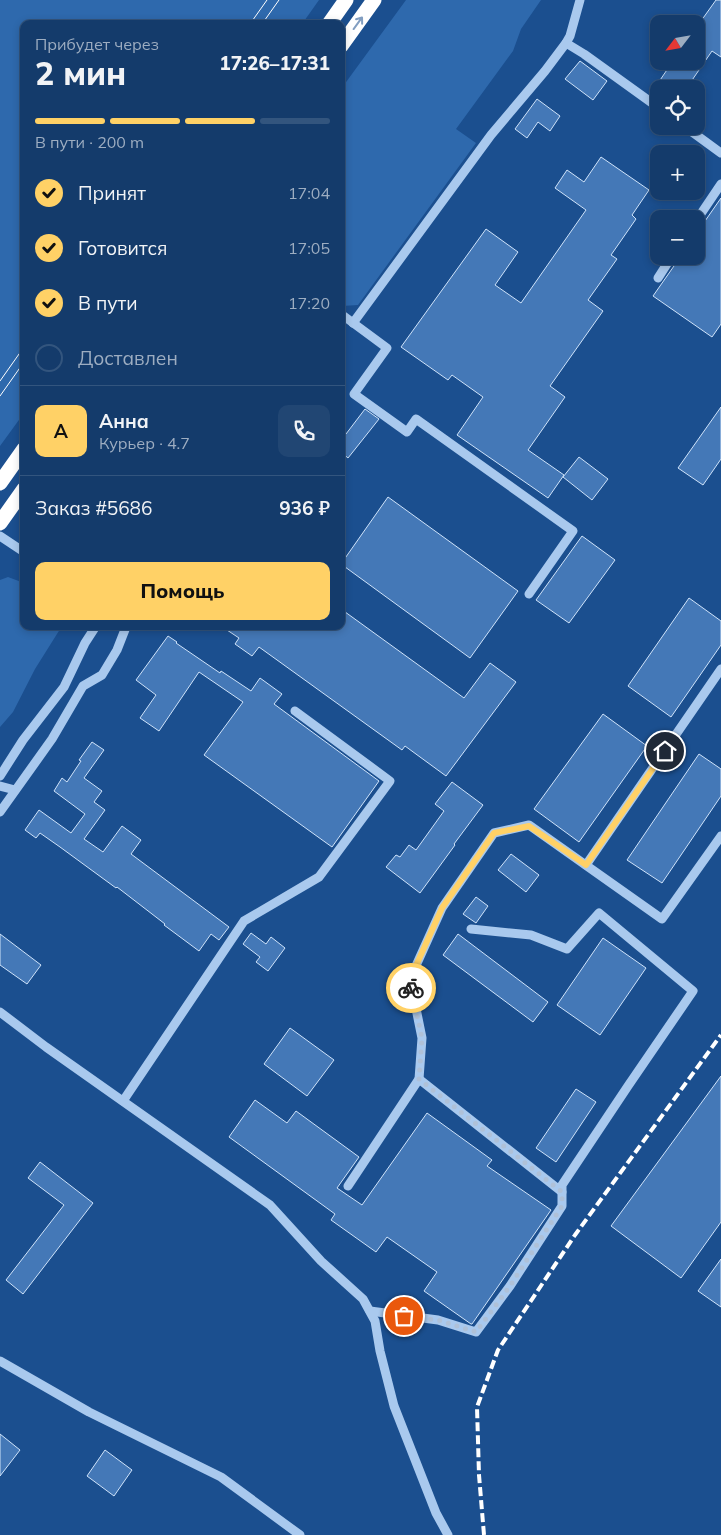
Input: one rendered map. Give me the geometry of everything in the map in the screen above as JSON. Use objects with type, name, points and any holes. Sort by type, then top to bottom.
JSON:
[{"type":"highway","points":[[332,20],[346,0]]},
{"type":"highway","points":[[345,40],[374,0]]},
{"type":"highway","points":[[0,483],[20,455]]},
{"type":"highway","points":[[0,523],[20,496]]},
{"type":"street","points":[[353,323],[492,135],[566,43],[570,36],[580,0]]},
{"type":"street","points":[[566,43],[650,102]]},
{"type":"street","points":[[696,135],[721,153]]},
{"type":"street","points":[[703,210],[721,184]]},
{"type":"street","points":[[658,278],[666,265]]},
{"type":"street","points":[[345,317],[387,348],[354,394],[407,432],[416,419],[573,531],[529,594]]},
{"type":"street","points":[[0,536],[20,549]]},
{"type":"street","points":[[0,776],[23,740],[64,687],[94,630]]},
{"type":"street","points":[[0,812],[52,739],[83,686],[102,675],[117,650],[125,630]]},
{"type":"street","points":[[586,865],[721,670]]},
{"type":"street","points":[[123,1101],[244,921],[319,877],[390,781],[294,711]]},
{"type":"street","points":[[0,786],[15,790]]},
{"type":"street","points":[[348,1186],[419,1079],[422,1038],[410,979],[442,908],[494,833],[529,826],[662,919],[721,836]]},
{"type":"street","points":[[370,1311],[438,1320],[476,1332],[510,1286],[562,1206],[562,1185],[693,991],[599,913],[567,949],[531,935],[471,929]]},
{"type":"street","points":[[0,1012],[46,1047],[270,1205],[321,1261],[363,1299],[375,1321],[380,1351],[394,1406],[436,1512],[448,1535]]},
{"type":"street","points":[[419,1079],[562,1192]]},
{"type":"street","points":[[0,1361],[89,1412],[221,1477],[300,1535]]},
{"type":"shaded area","points":[[0,0],[319,0],[305,20],[20,20],[20,418],[0,446]]},
{"type":"shaded area","points":[[406,0],[541,0],[521,29],[513,51],[456,129],[476,143],[358,305],[345,306],[345,84]]},
{"type":"shaded area","points":[[8,577],[20,582],[20,630],[59,630],[35,669],[13,712],[0,727],[0,580]]},
{"type":"building","points":[[716,0],[721,0],[721,57],[712,51],[705,61],[705,15]]},
{"type":"building","points":[[580,61],[607,81],[593,100],[565,79]]},
{"type":"building","points":[[667,70],[699,70],[692,80],[660,80]]},
{"type":"building","points":[[537,99],[560,116],[550,131],[538,122],[527,138],[515,129]]},
{"type":"building","points":[[601,157],[649,190],[632,215],[636,219],[611,255],[617,259],[588,300],[603,311],[550,386],[565,397],[528,450],[564,475],[548,498],[457,435],[483,397],[452,375],[448,380],[401,347],[486,229],[518,252],[495,285],[521,303],[586,210],[555,188],[567,170],[584,182]]},
{"type":"building","points":[[721,198],[721,324],[712,337],[653,296],[675,265],[705,265],[705,221]]},
{"type":"building","points":[[721,407],[721,459],[703,485],[678,468]]},
{"type":"building","points":[[365,409],[379,419],[348,458],[345,455],[346,434]]},
{"type":"building","points":[[579,457],[608,479],[592,500],[563,477]]},
{"type":"building","points":[[388,497],[518,591],[470,658],[345,567],[345,558]]},
{"type":"building","points":[[582,536],[615,560],[569,623],[536,600]]},
{"type":"building","points":[[689,598],[721,621],[721,645],[671,717],[628,686]]},
{"type":"building","points":[[345,612],[464,698],[490,663],[516,682],[446,776],[405,746],[402,750],[259,647],[252,656],[235,644],[239,638],[227,630],[345,630]]},
{"type":"building","points":[[168,636],[220,673],[221,671],[251,691],[260,678],[282,694],[274,704],[379,781],[332,847],[204,755],[243,702],[199,672],[159,731],[140,718],[156,695],[136,680]]},
{"type":"building","points":[[603,714],[647,746],[579,842],[534,809]]},
{"type":"building","points":[[92,742],[104,750],[84,778],[102,791],[94,802],[105,810],[84,839],[103,852],[122,826],[141,840],[131,854],[229,927],[219,940],[211,934],[199,951],[117,887],[40,833],[36,838],[25,830],[39,810],[71,833],[85,814],[54,791],[62,778],[67,782]]},
{"type":"building","points":[[699,754],[721,769],[721,796],[662,883],[627,860]]},
{"type":"building","points":[[452,782],[483,805],[420,893],[386,867],[396,855],[400,857],[409,845],[416,850],[444,811],[435,804]]},
{"type":"building","points":[[511,854],[539,875],[526,892],[498,870]]},
{"type":"building","points":[[476,897],[488,906],[476,923],[463,914]]},
{"type":"building","points":[[251,933],[266,944],[271,937],[285,948],[268,971],[256,962],[260,957],[243,944]]},
{"type":"building","points":[[0,934],[41,965],[27,984],[0,965]]},
{"type":"building","points":[[458,934],[548,1002],[533,1022],[443,955]]},
{"type":"building","points":[[603,938],[646,968],[600,1035],[557,1005]]},
{"type":"building","points":[[290,1028],[334,1060],[307,1096],[264,1064]]},
{"type":"building","points":[[721,1076],[721,1222],[681,1278],[611,1226]]},
{"type":"building","points":[[576,1089],[596,1102],[556,1162],[536,1148]]},
{"type":"building","points":[[255,1100],[287,1123],[296,1111],[359,1157],[337,1188],[362,1205],[427,1113],[492,1160],[487,1166],[551,1210],[471,1324],[424,1291],[437,1272],[387,1237],[376,1252],[331,1220],[335,1214],[229,1137]]},
{"type":"building","points":[[40,1162],[93,1203],[23,1294],[6,1280],[64,1205],[28,1178]]},
{"type":"building","points":[[721,1259],[721,1307],[698,1291]]},
{"type":"building","points":[[0,1434],[20,1450],[0,1476]]},
{"type":"building","points":[[105,1450],[132,1470],[114,1496],[87,1476]]},
{"type":"tram line","points":[[253,20],[267,0]]},
{"type":"tram line","points":[[265,20],[279,0]]},
{"type":"tram line","points":[[0,381],[20,353]]},
{"type":"tram line","points":[[0,396],[20,368]]},
{"type":"railway","points":[[484,1535],[479,1475],[477,1407],[498,1350],[575,1235],[721,1035]]},
{"type":"way so far","points":[[404,1316],[438,1320],[476,1332],[510,1286],[562,1206],[562,1192],[419,1079],[422,1038],[411,988]]},
{"type":"route","points":[[411,988],[410,979],[442,908],[494,833],[529,826],[586,865],[665,751]]}]
